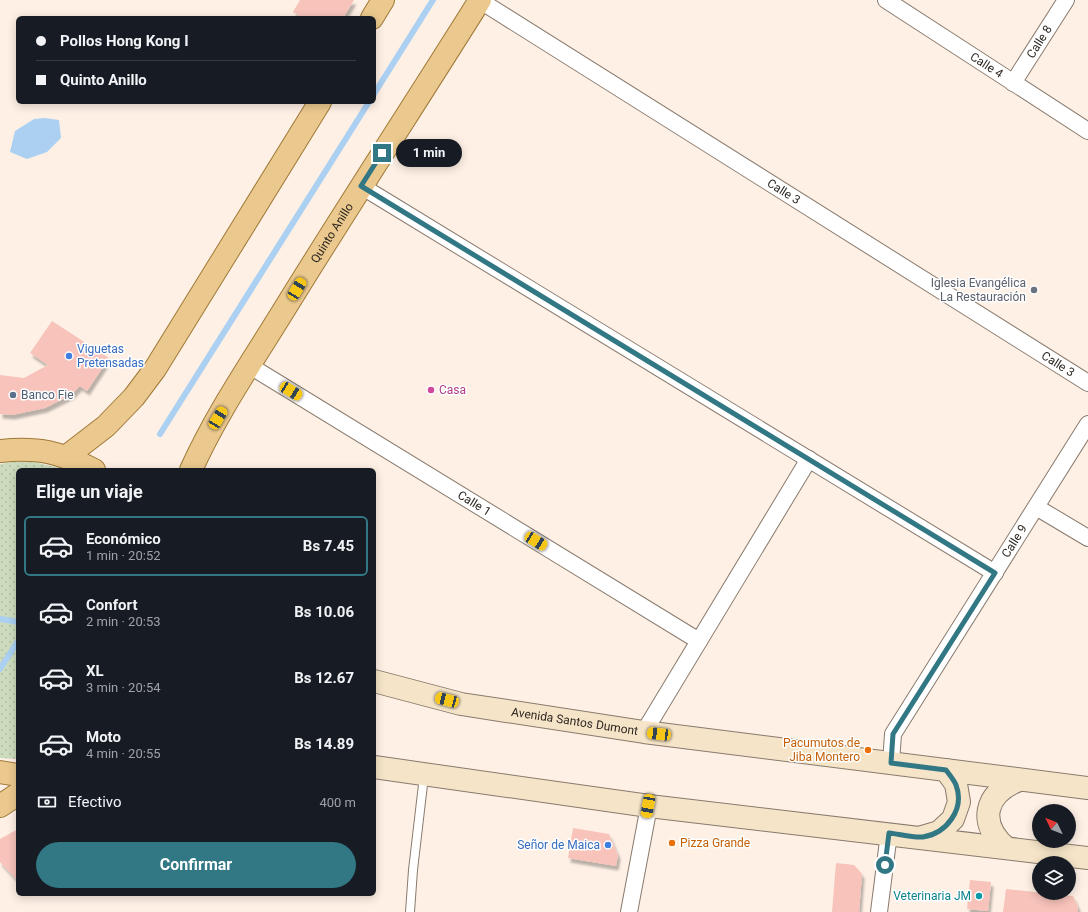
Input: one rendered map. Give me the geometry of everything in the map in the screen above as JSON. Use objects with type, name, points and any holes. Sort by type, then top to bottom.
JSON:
[{"type":"main road","points":[[373,16],[383,0]]},
{"type":"main road","name":"Quinto Anillo","points":[[192,468],[203,444],[250,366],[472,4]]},
{"type":"main road","points":[[67,456],[106,426],[134,397],[155,369],[319,104]]},
{"type":"main road","points":[[0,451],[42,450],[67,456],[90,468]]},
{"type":"main road","name":"Avenida Santos Dumont","points":[[376,682],[461,704],[644,732],[1088,788]]},
{"type":"main road","points":[[376,767],[425,773],[648,806],[889,833],[1088,858]]},
{"type":"main road","points":[[922,837],[939,832],[953,819],[957,808],[959,802],[956,784],[946,770]]},
{"type":"main road","points":[[0,772],[16,775]]},
{"type":"main road","points":[[1006,848],[995,838],[989,824],[989,810],[995,796],[1005,786],[1019,780]]},
{"type":"main road","points":[[0,806],[16,795]]},
{"type":"street","name":"Calle 4","points":[[886,0],[1088,132]]},
{"type":"street","name":"Calle 8","points":[[1013,83],[1066,0]]},
{"type":"street","name":"Calle 3","points":[[472,4],[1088,382]]},
{"type":"street","points":[[361,186],[995,573]]},
{"type":"street","name":"Calle 1","points":[[250,366],[699,641]]},
{"type":"street","name":"Calle 9","points":[[891,763],[893,734],[1088,424]]},
{"type":"street","points":[[644,732],[809,459]]},
{"type":"street","points":[[1036,507],[1088,538]]},
{"type":"street","points":[[629,912],[648,806]]},
{"type":"street","points":[[879,912],[889,833]]},
{"type":"lane","points":[[410,912],[425,773]]},
{"type":"green space","points":[[11,462],[34,462],[60,468],[16,468],[16,759],[0,758],[0,464]]},
{"type":"water","points":[[45,118],[59,120],[61,138],[47,152],[27,159],[10,152],[15,131],[34,119]]},
{"type":"building","points":[[300,0],[354,0],[344,16],[300,16],[293,12]]},
{"type":"building","points":[[52,321],[109,358],[87,391],[80,386],[71,395],[45,408],[12,415],[0,414],[0,375],[24,378],[48,365],[30,353]]},
{"type":"building","points":[[573,828],[609,834],[618,855],[616,866],[568,858]]},
{"type":"building","points":[[16,830],[16,879],[0,862],[0,839]]},
{"type":"building","points":[[836,863],[854,865],[862,874],[859,912],[832,912]]},
{"type":"building","name":"Veterinaria JM","points":[[970,880],[991,882],[988,911],[967,909]]},
{"type":"building","points":[[1006,889],[1032,892],[1032,900],[1075,900],[1078,907],[1078,912],[1003,912]]},
{"type":"waterway","points":[[376,91],[433,0]]},
{"type":"waterway","points":[[160,434],[368,104]]},
{"type":"waterway","points":[[0,619],[16,622]]},
{"type":"waterway","points":[[0,669],[16,644]]},
{"type":"place","name":"Iglesia Evangélica La Restauración","points":[[1034,290]]},
{"type":"place","name":"Viguetas Pretensadas","points":[[69,356]]},
{"type":"place","name":"Casa","points":[[431,390]]},
{"type":"place","name":"Banco Fie","points":[[13,395]]},
{"type":"place","name":"Pacumutos de Jiba Montero","points":[[868,750]]},
{"type":"place","name":"Pizza Grande","points":[[672,843]]},
{"type":"place","name":"Señor de Maica","points":[[608,845]]},
{"type":"place","name":"Veterinaria JM","points":[[979,896]]},
{"type":"route","points":[[382,153],[361,186],[995,573],[893,734],[891,763],[946,770],[956,784],[959,802],[953,819],[939,832],[922,837],[889,833],[885,865]]}]
